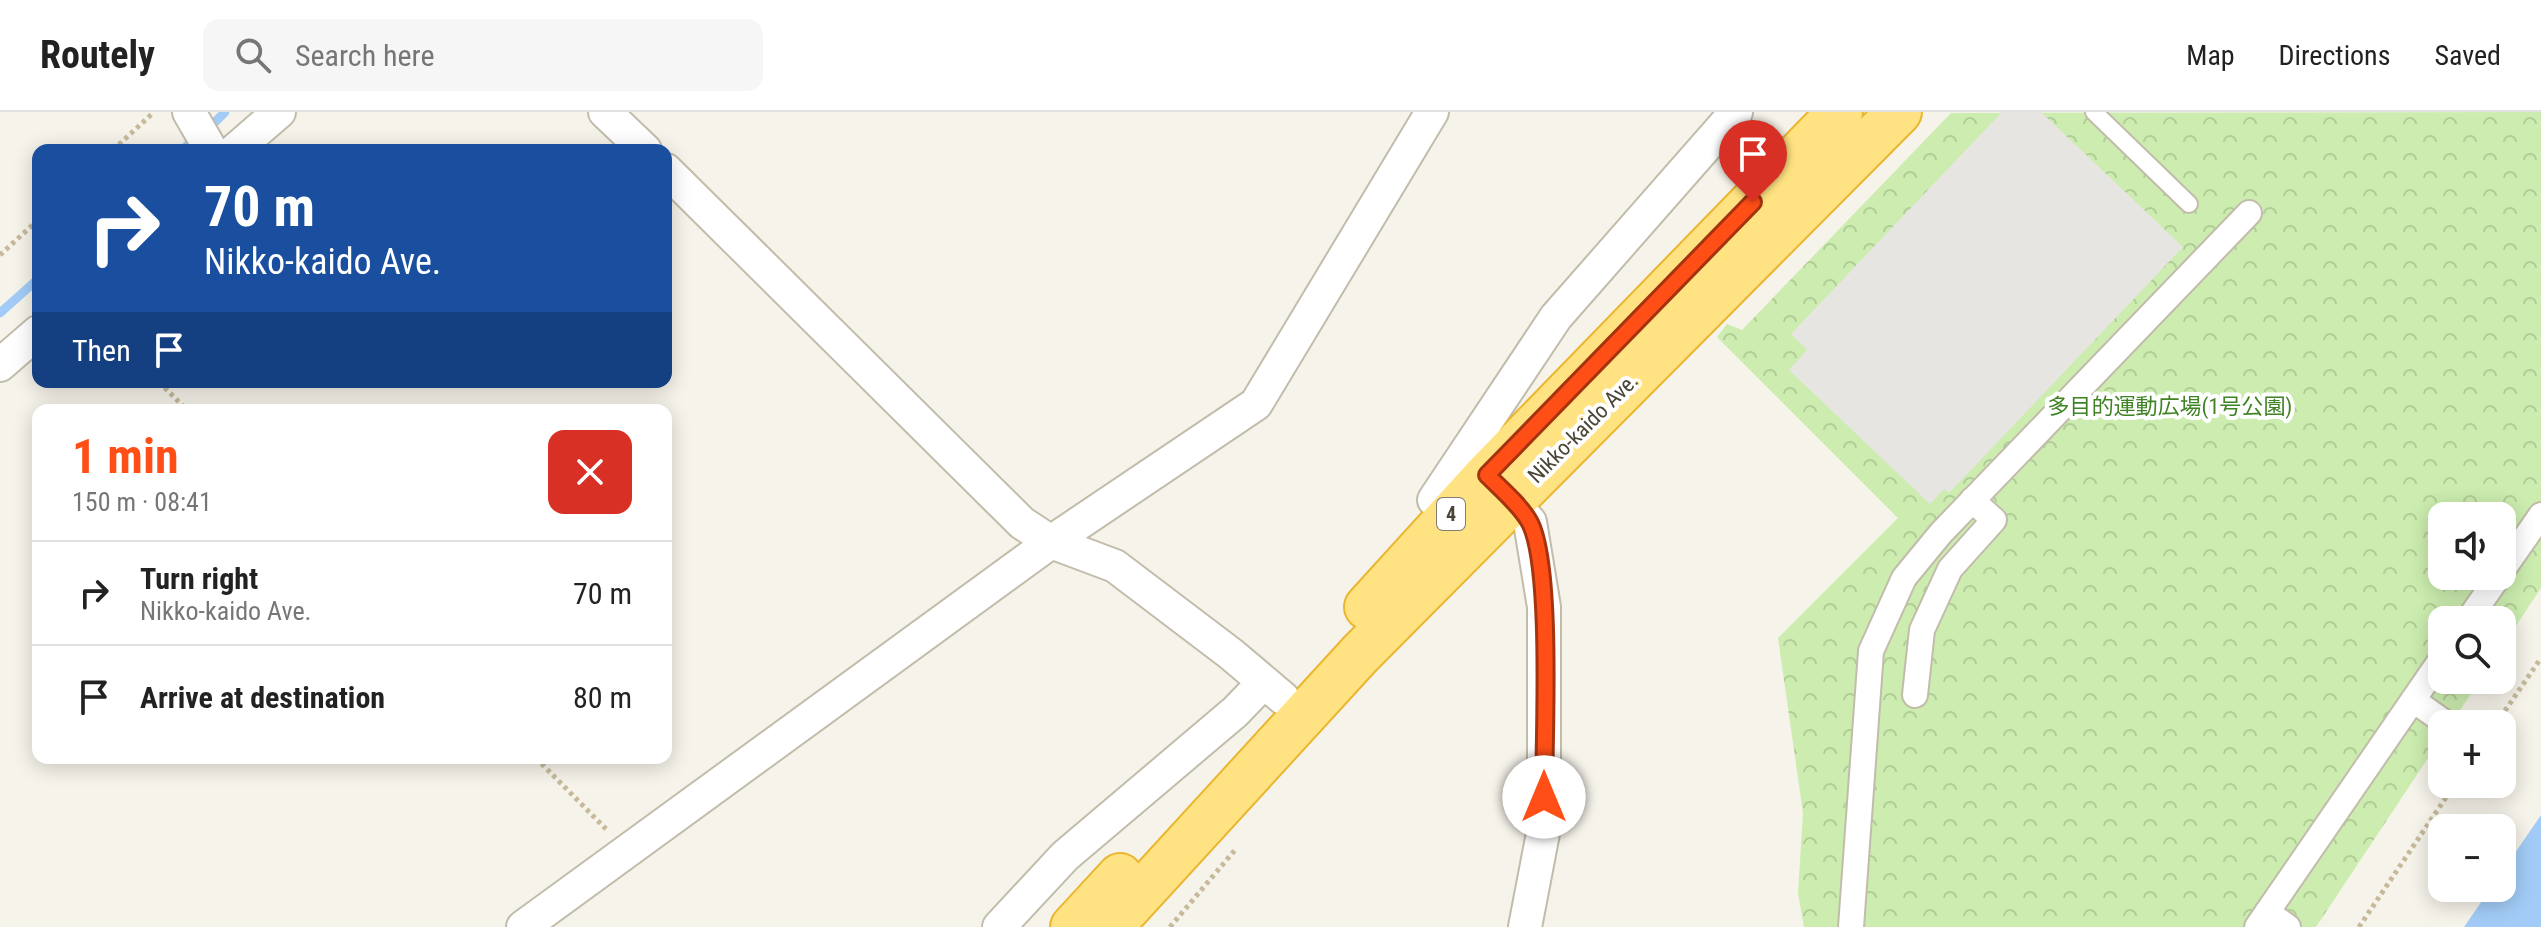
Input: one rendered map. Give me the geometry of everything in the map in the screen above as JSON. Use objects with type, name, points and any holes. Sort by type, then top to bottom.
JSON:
[{"type":"highway","name":"Nikko-kaido Ave.","points":[[1110,927],[1360,654],[1499,488],[1840,112]]},
{"type":"highway","name":"Nikko-kaido Ave.","points":[[1073,927],[1273,690],[1451,514],[1499,488],[1899,112]]},
{"type":"street","points":[[189,112],[208,144]]},
{"type":"street","points":[[242,144],[279,112]]},
{"type":"street","points":[[605,112],[639,144]]},
{"type":"street","points":[[523,927],[630,852],[1051,542],[1256,404],[1432,112]]},
{"type":"street","points":[[1451,514],[1434,500],[1556,317],[1736,112]]},
{"type":"street","points":[[672,176],[1022,523],[1051,542],[1115,566],[1273,690],[1235,712],[1065,856],[999,927]]},
{"type":"street","points":[[1851,927],[1871,651],[1904,578],[1972,500],[2249,213]]},
{"type":"street","points":[[0,365],[32,337]]},
{"type":"street","points":[[1499,488],[1530,522],[1544,607],[1544,828],[1525,927]]},
{"type":"street","points":[[1915,695],[1922,630],[1950,569],[1994,520],[1972,500]]},
{"type":"street","points":[[2516,551],[2541,515]]},
{"type":"street","points":[[2288,927],[2262,919],[2428,678]]},
{"type":"street","points":[[2413,700],[2428,711]]},
{"type":"lane","points":[[2094,112],[2189,204]]},
{"type":"path","points":[[119,144],[154,112]]},
{"type":"path","points":[[0,255],[32,226]]},
{"type":"path","points":[[165,388],[181,404]]},
{"type":"path","points":[[2506,710],[2541,658]]},
{"type":"path","points":[[542,764],[630,852]]},
{"type":"path","points":[[2359,927],[2446,798]]},
{"type":"green space","name":"多目的運動広場(1号公園)","points":[[2541,112],[2541,588],[2516,626],[2516,606],[2428,606],[2428,694],[2471,694],[2460,710],[2428,710],[2428,758],[2316,927],[1804,927],[1798,893],[1803,813],[1778,638],[1898,518],[1717,337],[1727,324],[1742,330],[1951,113]]},
{"type":"shaded area","points":[[2002,112],[2041,112],[2183,247],[1949,493],[1944,489],[1930,504],[1789,370],[1807,350],[1791,334]]},
{"type":"water","points":[[2541,815],[2541,927],[2464,927],[2481,902],[2516,902],[2516,852]]},
{"type":"waterway","points":[[212,125],[225,112]]},
{"type":"waterway","points":[[0,313],[32,284]]},
{"type":"route","points":[[1544,797],[1544,607],[1536,545],[1530,522],[1487,475],[1753,202]]}]
